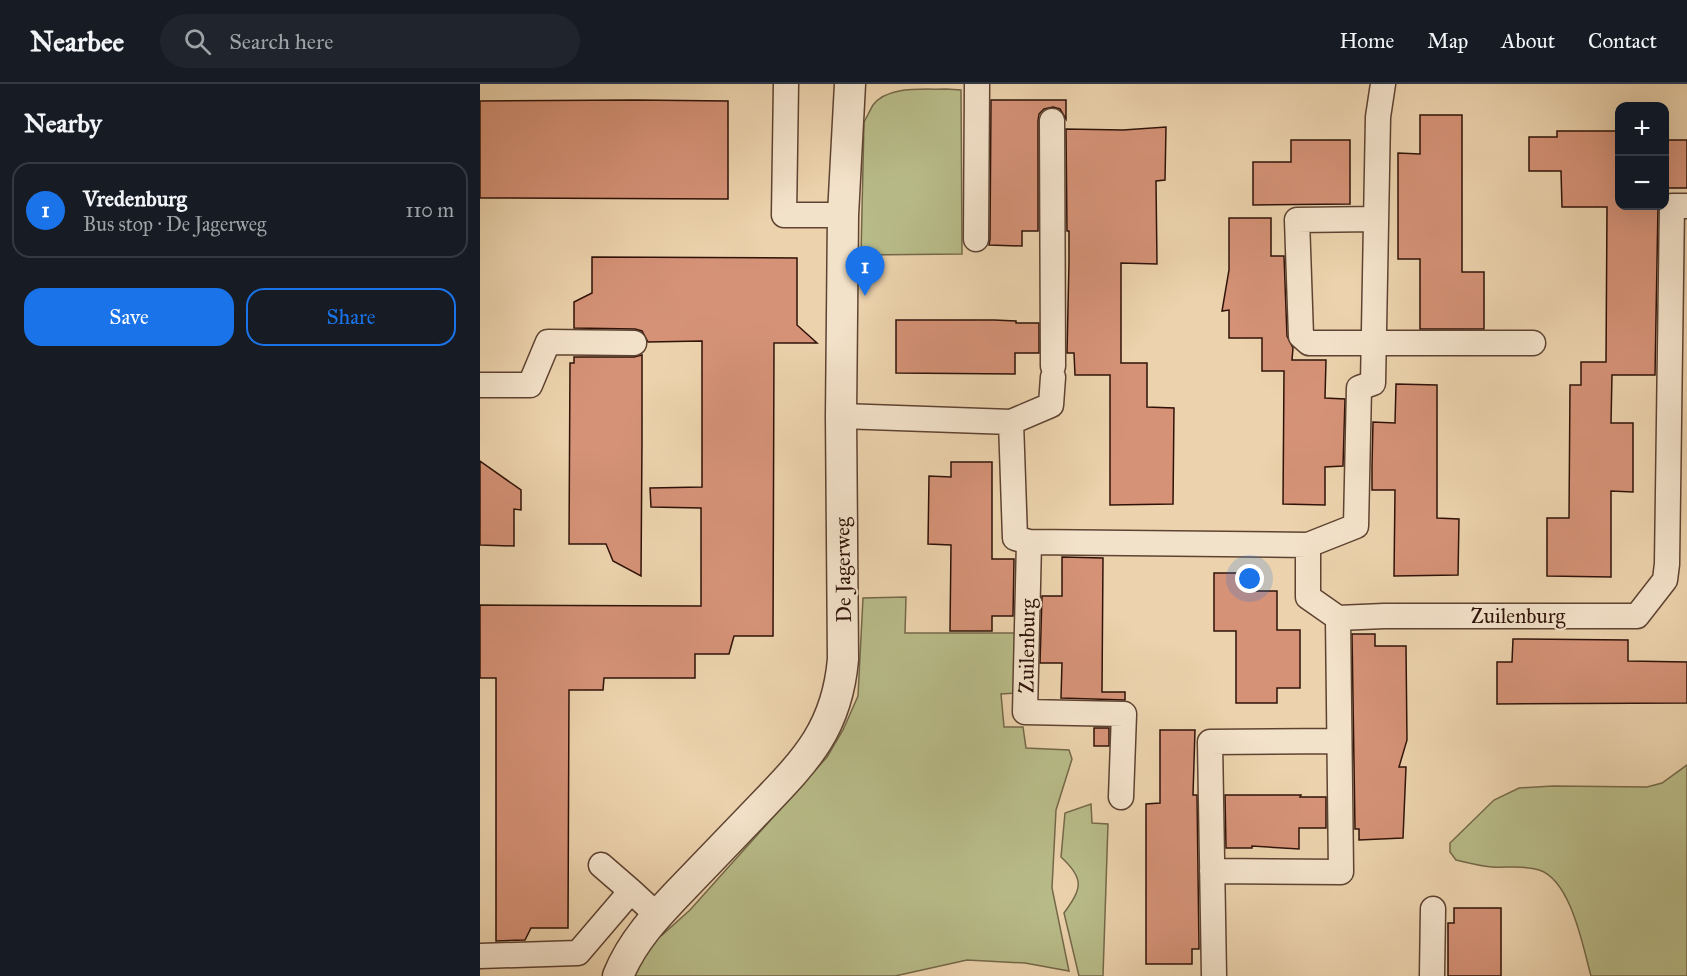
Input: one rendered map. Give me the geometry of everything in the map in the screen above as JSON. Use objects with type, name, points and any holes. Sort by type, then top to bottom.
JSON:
[{"type":"street","points":[[786,84],[784,215],[843,215]]},
{"type":"street","name":"De Jagerweg","points":[[618,976],[630,950],[657,915],[800,766],[818,741],[832,712],[842,679],[843,215],[850,84]]},
{"type":"street","points":[[976,239],[977,84]]},
{"type":"street","points":[[1011,422],[1015,538],[1029,542],[1308,545],[1356,526],[1359,388],[1373,383],[1378,117],[1383,84]]},
{"type":"street","points":[[841,416],[1011,422],[1051,405],[1053,371],[1052,121]]},
{"type":"street","name":"Zuilenburg","points":[[1338,618],[1637,616],[1677,564],[1672,206],[1687,206]]},
{"type":"street","points":[[1376,219],[1297,220],[1301,336],[1309,343],[1533,343]]},
{"type":"street","points":[[480,385],[530,385],[548,342],[634,343]]},
{"type":"street","name":"Zuilenburg","points":[[1029,542],[1025,712],[1124,714],[1121,797]]},
{"type":"street","points":[[1212,871],[1341,872],[1338,618],[1308,597],[1308,545]]},
{"type":"street","points":[[1214,976],[1210,742],[1338,741]]},
{"type":"street","points":[[601,865],[657,915]]},
{"type":"street","points":[[480,956],[578,953],[631,891]]},
{"type":"street","points":[[1432,976],[1433,909]]},
{"type":"green space","points":[[907,90],[961,90],[962,254],[861,255],[864,122],[873,105],[888,94]]},
{"type":"green space","points":[[906,597],[905,633],[1015,633],[1016,693],[1001,694],[1004,727],[1023,727],[1026,748],[1069,750],[1072,759],[1056,810],[1052,888],[1069,971],[1025,963],[967,960],[895,976],[629,976],[644,942],[662,935],[690,910],[827,757],[843,730],[858,696],[863,598]]},
{"type":"green space","points":[[1687,765],[1687,976],[1591,976],[1574,916],[1560,887],[1550,876],[1534,868],[1492,867],[1456,860],[1450,852],[1450,843],[1494,800],[1519,788],[1647,787],[1662,783]]},
{"type":"green space","points":[[1091,804],[1092,823],[1108,824],[1103,976],[1079,976],[1064,913],[1074,897],[1078,884],[1074,872],[1061,857],[1065,813]]},
{"type":"building","points":[[991,100],[1066,100],[1066,119],[1060,109],[1053,107],[1044,109],[1039,114],[1038,231],[1022,231],[1022,246],[989,245]]},
{"type":"building","points":[[480,101],[728,101],[728,199],[480,198]]},
{"type":"building","points":[[1420,115],[1462,115],[1462,272],[1484,272],[1484,329],[1420,329],[1420,259],[1398,259],[1398,153],[1420,154]]},
{"type":"building","points":[[1166,127],[1165,180],[1156,181],[1157,264],[1121,263],[1121,363],[1147,363],[1147,407],[1174,408],[1173,504],[1110,505],[1110,375],[1075,375],[1074,353],[1067,353],[1069,231],[1067,231],[1066,129],[1123,130]]},
{"type":"building","points":[[1557,131],[1615,131],[1615,210],[1658,210],[1655,375],[1612,375],[1611,423],[1633,423],[1633,492],[1611,491],[1611,577],[1547,576],[1547,518],[1569,518],[1570,385],[1581,385],[1581,362],[1606,362],[1607,207],[1562,207],[1561,171],[1529,171],[1529,137],[1557,137]]},
{"type":"building","points":[[1291,140],[1350,140],[1350,204],[1253,205],[1253,162],[1291,162]]},
{"type":"building","points":[[1669,140],[1687,140],[1687,188],[1669,188]]},
{"type":"building","points":[[1229,218],[1271,218],[1271,256],[1284,256],[1287,336],[1293,348],[1292,360],[1326,360],[1325,398],[1345,399],[1343,466],[1325,467],[1325,505],[1283,504],[1284,371],[1262,371],[1262,338],[1229,338],[1229,310],[1222,311],[1229,270]]},
{"type":"building","points":[[592,257],[797,258],[797,325],[817,343],[774,343],[773,636],[734,636],[729,654],[695,654],[695,678],[604,678],[603,690],[569,690],[568,928],[531,928],[525,940],[496,941],[496,678],[480,678],[480,605],[701,606],[701,508],[651,507],[650,488],[702,487],[702,341],[648,342],[642,331],[635,329],[574,328],[574,302],[592,293]]},
{"type":"building","points":[[896,320],[994,320],[1039,323],[1039,353],[1015,353],[1015,374],[896,373]]},
{"type":"building","points":[[642,355],[641,576],[613,561],[606,544],[569,544],[570,363],[574,363],[574,357]]},
{"type":"building","points":[[1396,384],[1437,385],[1437,518],[1459,519],[1458,575],[1394,576],[1395,490],[1372,490],[1372,466],[1373,422],[1395,423]]},
{"type":"building","points":[[480,461],[521,490],[521,510],[514,509],[514,546],[480,545]]},
{"type":"building","points":[[951,462],[992,462],[992,559],[1014,559],[1013,616],[992,616],[992,631],[950,631],[951,545],[928,544],[929,476],[951,477]]},
{"type":"building","points":[[1062,557],[1103,558],[1102,692],[1125,692],[1125,700],[1061,698],[1062,663],[1040,663],[1042,596],[1062,596]]},
{"type":"building","points":[[1214,573],[1245,573],[1245,591],[1277,591],[1277,630],[1300,630],[1300,688],[1277,688],[1277,703],[1236,703],[1236,631],[1214,631]]},
{"type":"building","points":[[1352,634],[1375,634],[1375,646],[1406,646],[1407,740],[1399,767],[1406,767],[1403,838],[1359,840],[1359,829],[1355,829]]},
{"type":"building","points":[[1513,639],[1628,640],[1628,661],[1687,662],[1687,703],[1497,704],[1497,662],[1512,662]]},
{"type":"building","points":[[1094,728],[1109,728],[1109,746],[1094,746]]},
{"type":"building","points":[[1160,730],[1195,730],[1193,795],[1197,795],[1199,949],[1192,949],[1192,964],[1146,964],[1146,804],[1160,803]]},
{"type":"building","points":[[1225,795],[1326,797],[1326,828],[1299,828],[1299,849],[1252,846],[1252,848],[1226,848]]},
{"type":"building","points":[[1454,908],[1501,908],[1501,976],[1448,976],[1448,923],[1454,923]]},
{"type":"place","name":"Vredenburg","points":[[865,296]]}]
